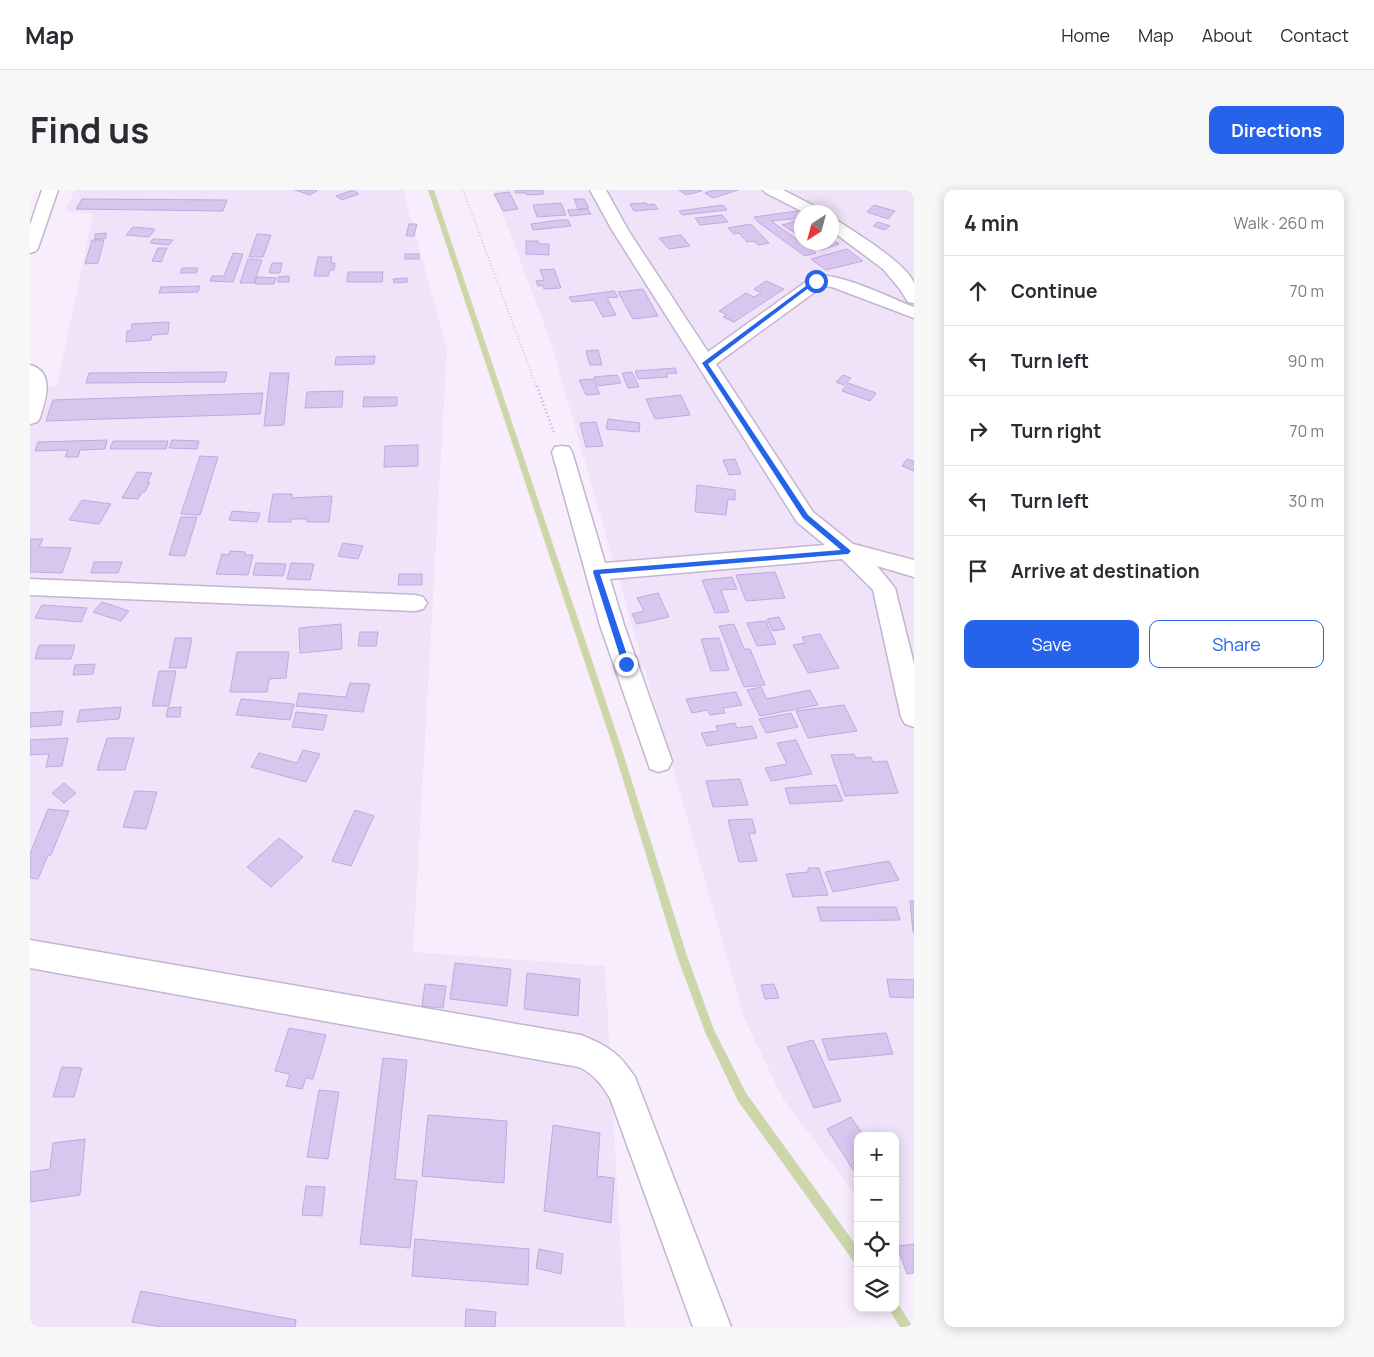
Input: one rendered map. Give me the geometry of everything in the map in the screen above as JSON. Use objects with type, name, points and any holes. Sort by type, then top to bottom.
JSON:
[{"type":"street","points":[[30,248],[50,190]]},
{"type":"street","points":[[598,190],[620,230],[805,517],[848,551],[884,588],[914,717]]},
{"type":"street","points":[[771,190],[800,205]]},
{"type":"street","points":[[839,229],[878,255],[909,287],[914,298]]},
{"type":"street","points":[[705,363],[820,280],[835,282],[914,313]]},
{"type":"street","points":[[30,371],[39,384],[30,418]]},
{"type":"street","points":[[562,452],[596,572],[659,761]]},
{"type":"street","points":[[596,572],[848,551],[900,563],[914,569]]},
{"type":"street","points":[[30,587],[414,603]]},
{"type":"street","points":[[30,954],[581,1051],[596,1057],[610,1067],[623,1088],[712,1327]]},
{"type":"path","points":[[463,190],[562,452]]},
{"type":"shaded area","points":[[75,190],[403,190],[447,349],[413,952],[605,966],[625,1327],[30,1327],[30,388],[57,386],[93,214],[65,211]]},
{"type":"shaded area","points":[[494,190],[914,190],[914,1273],[899,1253],[899,1132],[854,1132],[854,1193],[783,1099],[745,1020],[551,343]]},
{"type":"building","points":[[295,190],[315,190],[317,191],[310,195]]},
{"type":"building","points":[[353,190],[359,194],[342,200],[336,196]]},
{"type":"building","points":[[515,190],[543,190],[544,194],[527,195],[526,193],[515,193]]},
{"type":"building","points":[[679,190],[701,190],[702,191],[686,195]]},
{"type":"building","points":[[713,190],[738,190],[713,198],[705,193]]},
{"type":"building","points":[[509,192],[518,209],[503,211],[494,194]]},
{"type":"building","points":[[82,199],[227,200],[223,211],[76,209]]},
{"type":"building","points":[[574,199],[584,199],[589,208],[578,209]]},
{"type":"building","points":[[561,203],[566,215],[537,217],[533,205]]},
{"type":"building","points":[[646,203],[647,205],[654,204],[658,209],[634,211],[630,204]]},
{"type":"building","points":[[723,205],[727,210],[682,215],[679,211]]},
{"type":"building","points":[[874,205],[895,211],[888,219],[867,212]]},
{"type":"building","points":[[588,209],[591,214],[570,216],[568,210]]},
{"type":"building","points":[[794,211],[794,219],[771,221],[794,237],[794,248],[758,222],[754,217]]},
{"type":"building","points":[[722,215],[728,222],[700,225],[695,218]]},
{"type":"building","points":[[568,220],[571,226],[533,230],[531,224]]},
{"type":"building","points":[[794,221],[794,232],[782,225]]},
{"type":"building","points":[[878,222],[890,226],[885,230],[873,226]]},
{"type":"building","points":[[409,224],[417,224],[414,236],[406,236]]},
{"type":"building","points":[[751,224],[769,243],[758,245],[754,241],[747,242],[739,233],[734,234],[728,228]]},
{"type":"building","points":[[133,227],[155,229],[149,237],[126,235]]},
{"type":"building","points":[[106,233],[106,238],[95,240],[95,234]]},
{"type":"building","points":[[257,234],[271,235],[263,257],[249,257]]},
{"type":"building","points":[[681,235],[690,246],[669,249],[659,238]]},
{"type":"building","points":[[153,239],[173,240],[169,245],[150,243]]},
{"type":"building","points":[[92,240],[104,240],[98,263],[85,264]]},
{"type":"building","points":[[526,241],[538,241],[538,244],[549,244],[549,255],[526,254]]},
{"type":"building","points":[[158,248],[167,248],[161,262],[152,261]]},
{"type":"building","points":[[847,249],[863,261],[826,270],[811,259]]},
{"type":"building","points":[[797,250],[812,250],[816,253],[805,256]]},
{"type":"building","points":[[233,253],[243,254],[233,282],[210,281],[212,276],[224,276]]},
{"type":"building","points":[[405,254],[419,254],[419,259],[405,259]]},
{"type":"building","points":[[318,257],[332,257],[331,263],[335,263],[334,270],[330,270],[328,276],[314,276]]},
{"type":"building","points":[[248,259],[262,260],[254,283],[240,283]]},
{"type":"building","points":[[272,263],[282,263],[280,273],[269,273]]},
{"type":"building","points":[[182,268],[198,268],[196,273],[180,273]]},
{"type":"building","points":[[554,269],[561,288],[544,289],[542,285],[538,286],[536,281],[544,280],[540,270]]},
{"type":"building","points":[[348,272],[383,272],[382,282],[347,282]]},
{"type":"building","points":[[289,276],[289,282],[278,282],[278,277]]},
{"type":"building","points":[[257,277],[276,278],[274,284],[255,284]]},
{"type":"building","points":[[407,278],[408,282],[394,283],[393,279]]},
{"type":"building","points":[[766,281],[784,289],[734,322],[723,317],[727,315],[719,311],[746,293],[754,297],[761,293],[754,289]]},
{"type":"building","points":[[200,286],[198,292],[159,293],[161,287]]},
{"type":"building","points":[[643,289],[658,316],[633,319],[618,292]]},
{"type":"building","points":[[614,291],[618,297],[607,298],[616,315],[603,317],[594,300],[572,302],[569,297]]},
{"type":"building","points":[[169,322],[168,334],[152,335],[151,340],[126,342],[127,331],[131,331],[132,324]]},
{"type":"building","points":[[598,350],[602,365],[590,365],[586,351]]},
{"type":"building","points":[[375,356],[374,364],[335,365],[336,357]]},
{"type":"building","points":[[675,368],[677,373],[666,374],[668,377],[638,379],[635,371]]},
{"type":"building","points":[[227,372],[225,382],[86,383],[89,373]]},
{"type":"building","points":[[632,372],[639,387],[628,388],[622,373]]},
{"type":"building","points":[[270,373],[289,373],[284,425],[264,426]]},
{"type":"building","points":[[617,375],[621,383],[598,386],[594,377]]},
{"type":"building","points":[[843,375],[851,378],[844,385],[836,382]]},
{"type":"building","points":[[593,379],[600,394],[586,395],[579,380]]},
{"type":"building","points":[[848,383],[876,393],[870,401],[842,391]]},
{"type":"building","points":[[343,391],[342,407],[305,408],[307,392]]},
{"type":"building","points":[[263,393],[260,414],[46,421],[53,400]]},
{"type":"building","points":[[681,395],[690,415],[655,419],[646,399]]},
{"type":"building","points":[[364,397],[397,397],[397,406],[363,407]]},
{"type":"building","points":[[608,419],[640,423],[639,432],[606,429]]},
{"type":"building","points":[[596,422],[603,446],[586,447],[580,423]]},
{"type":"building","points":[[107,440],[105,449],[80,450],[78,457],[65,457],[68,450],[35,451],[38,442]]},
{"type":"building","points":[[172,440],[199,441],[197,449],[169,448]]},
{"type":"building","points":[[113,441],[168,441],[166,449],[110,449]]},
{"type":"building","points":[[418,445],[418,466],[384,467],[385,446]]},
{"type":"building","points":[[200,456],[218,457],[200,515],[181,514]]},
{"type":"building","points":[[735,459],[741,474],[729,475],[723,460]]},
{"type":"building","points":[[907,459],[914,461],[914,471],[902,466]]},
{"type":"building","points":[[137,472],[152,473],[147,482],[150,482],[145,492],[142,492],[138,499],[122,498]]},
{"type":"building","points":[[697,485],[735,490],[735,500],[728,499],[726,515],[695,512]]},
{"type":"building","points":[[273,494],[292,494],[292,498],[332,496],[329,522],[307,522],[307,519],[291,519],[291,522],[268,522]]},
{"type":"building","points":[[82,500],[111,504],[99,524],[69,520]]},
{"type":"building","points":[[232,511],[260,513],[257,522],[229,520]]},
{"type":"building","points":[[181,517],[197,517],[185,556],[169,555]]},
{"type":"building","points":[[30,539],[43,539],[39,547],[71,548],[62,573],[30,572]]},
{"type":"building","points":[[343,543],[363,546],[358,559],[338,556]]},
{"type":"building","points":[[230,551],[245,552],[245,555],[253,555],[248,575],[216,574],[222,554],[229,555]]},
{"type":"building","points":[[94,562],[122,562],[118,573],[91,573]]},
{"type":"building","points":[[256,563],[286,564],[283,576],[253,575]]},
{"type":"building","points":[[291,563],[314,564],[310,580],[287,579]]},
{"type":"building","points":[[775,572],[785,598],[746,601],[736,575]]},
{"type":"building","points":[[399,574],[422,574],[422,585],[398,585]]},
{"type":"building","points":[[732,577],[737,589],[721,590],[729,612],[715,613],[702,580]]},
{"type":"building","points":[[658,593],[669,617],[637,624],[632,614],[644,611],[637,598]]},
{"type":"building","points":[[102,602],[129,611],[121,621],[93,612]]},
{"type":"building","points":[[42,605],[87,608],[81,622],[35,618]]},
{"type":"building","points":[[779,617],[785,629],[773,631],[767,619]]},
{"type":"building","points":[[766,621],[776,644],[757,646],[747,623]]},
{"type":"building","points":[[341,624],[342,649],[300,653],[299,628]]},
{"type":"building","points":[[734,624],[744,649],[750,649],[765,685],[744,687],[719,626]]},
{"type":"building","points":[[360,632],[378,632],[376,646],[358,646]]},
{"type":"building","points":[[820,634],[839,668],[808,673],[793,645],[805,643],[802,637]]},
{"type":"building","points":[[175,638],[192,638],[186,668],[169,668]]},
{"type":"building","points":[[719,638],[729,670],[711,671],[701,639]]},
{"type":"building","points":[[39,645],[75,645],[71,659],[35,659]]},
{"type":"building","points":[[237,652],[289,652],[286,678],[269,679],[267,692],[230,692]]},
{"type":"building","points":[[95,664],[93,674],[73,675],[75,665]]},
{"type":"building","points":[[159,671],[176,671],[169,706],[152,706]]},
{"type":"building","points":[[350,683],[370,684],[363,712],[296,706],[299,693],[346,697]]},
{"type":"building","points":[[761,687],[767,699],[810,690],[818,705],[760,716],[747,690]]},
{"type":"building","points":[[736,692],[742,705],[723,708],[725,713],[710,715],[707,710],[692,713],[686,699]]},
{"type":"building","points":[[241,699],[294,704],[290,720],[236,715]]},
{"type":"building","points":[[844,705],[857,731],[808,738],[796,711]]},
{"type":"building","points":[[121,707],[119,719],[77,722],[80,710]]},
{"type":"building","points":[[181,707],[180,717],[166,717],[168,708]]},
{"type":"building","points":[[63,711],[61,725],[30,727],[30,713]]},
{"type":"building","points":[[296,712],[327,715],[323,730],[292,727]]},
{"type":"building","points":[[791,713],[798,727],[766,733],[759,719]]},
{"type":"building","points":[[735,723],[737,728],[752,726],[757,738],[707,746],[701,733],[718,731],[716,726]]},
{"type":"building","points":[[68,738],[62,766],[46,767],[49,754],[30,755],[30,740]]},
{"type":"building","points":[[107,738],[134,738],[125,770],[97,770]]},
{"type":"building","points":[[796,740],[812,774],[771,781],[765,768],[787,764],[777,743]]},
{"type":"building","points":[[303,750],[320,754],[306,782],[251,767],[259,753],[297,763]]},
{"type":"building","points":[[854,754],[856,758],[871,757],[873,762],[887,761],[898,793],[845,796],[831,755]]},
{"type":"building","points":[[740,779],[748,805],[713,807],[706,781]]},
{"type":"building","points":[[64,783],[76,793],[64,803],[52,793]]},
{"type":"building","points":[[836,785],[843,801],[790,804],[785,788]]},
{"type":"building","points":[[135,791],[157,792],[146,829],[123,827]]},
{"type":"building","points":[[48,809],[69,811],[51,855],[48,855],[38,879],[30,878],[30,854]]},
{"type":"building","points":[[355,810],[374,816],[351,866],[332,861]]},
{"type":"building","points":[[752,819],[756,833],[749,834],[757,861],[739,862],[728,820]]},
{"type":"building","points":[[279,838],[303,857],[271,887],[247,867]]},
{"type":"building","points":[[889,861],[899,880],[833,892],[825,872]]},
{"type":"building","points":[[808,868],[819,868],[828,895],[793,897],[786,874],[808,872]]},
{"type":"building","points":[[910,901],[914,901],[914,933],[913,932]]},
{"type":"building","points":[[817,907],[896,907],[900,920],[821,921]]},
{"type":"building","points":[[455,963],[511,969],[507,1006],[450,999]]},
{"type":"building","points":[[527,973],[580,979],[578,1016],[524,1009]]},
{"type":"building","points":[[887,979],[914,980],[914,998],[890,997]]},
{"type":"building","points":[[425,984],[446,986],[443,1008],[422,1006]]},
{"type":"building","points":[[774,984],[779,998],[765,999],[761,985]]},
{"type":"building","points":[[289,1028],[326,1035],[313,1079],[306,1078],[302,1089],[286,1086],[290,1074],[275,1071]]},
{"type":"building","points":[[886,1033],[893,1054],[829,1060],[822,1039]]},
{"type":"building","points":[[813,1040],[841,1101],[814,1108],[787,1047]]},
{"type":"building","points":[[383,1058],[407,1060],[395,1179],[417,1181],[410,1248],[360,1244]]},
{"type":"building","points":[[62,1067],[82,1068],[74,1097],[53,1097]]},
{"type":"building","points":[[319,1090],[339,1092],[328,1159],[307,1157]]},
{"type":"building","points":[[428,1115],[507,1121],[504,1183],[422,1176]]},
{"type":"building","points":[[851,1117],[861,1132],[854,1132],[854,1171],[827,1129]]},
{"type":"building","points":[[553,1125],[600,1133],[597,1176],[614,1178],[611,1223],[544,1211]]},
{"type":"building","points":[[85,1139],[80,1195],[30,1202],[30,1172],[50,1169],[53,1143]]},
{"type":"building","points":[[306,1186],[325,1187],[322,1216],[302,1215]]},
{"type":"building","points":[[415,1239],[529,1249],[528,1285],[412,1276]]},
{"type":"building","points":[[914,1244],[914,1273],[907,1274],[899,1252],[899,1246]]},
{"type":"building","points":[[539,1249],[563,1254],[561,1274],[536,1268]]},
{"type":"building","points":[[141,1291],[296,1320],[295,1327],[162,1327],[132,1322]]},
{"type":"building","points":[[466,1309],[496,1312],[495,1327],[465,1327]]},
{"type":"waterway","points":[[431,190],[617,747],[682,956],[710,1032],[742,1097],[854,1252]]},
{"type":"waterway","points":[[897,1312],[907,1327]]},
{"type":"route","points":[[626,664],[612,626],[596,572],[848,551],[805,517],[705,363],[816,281]]}]
